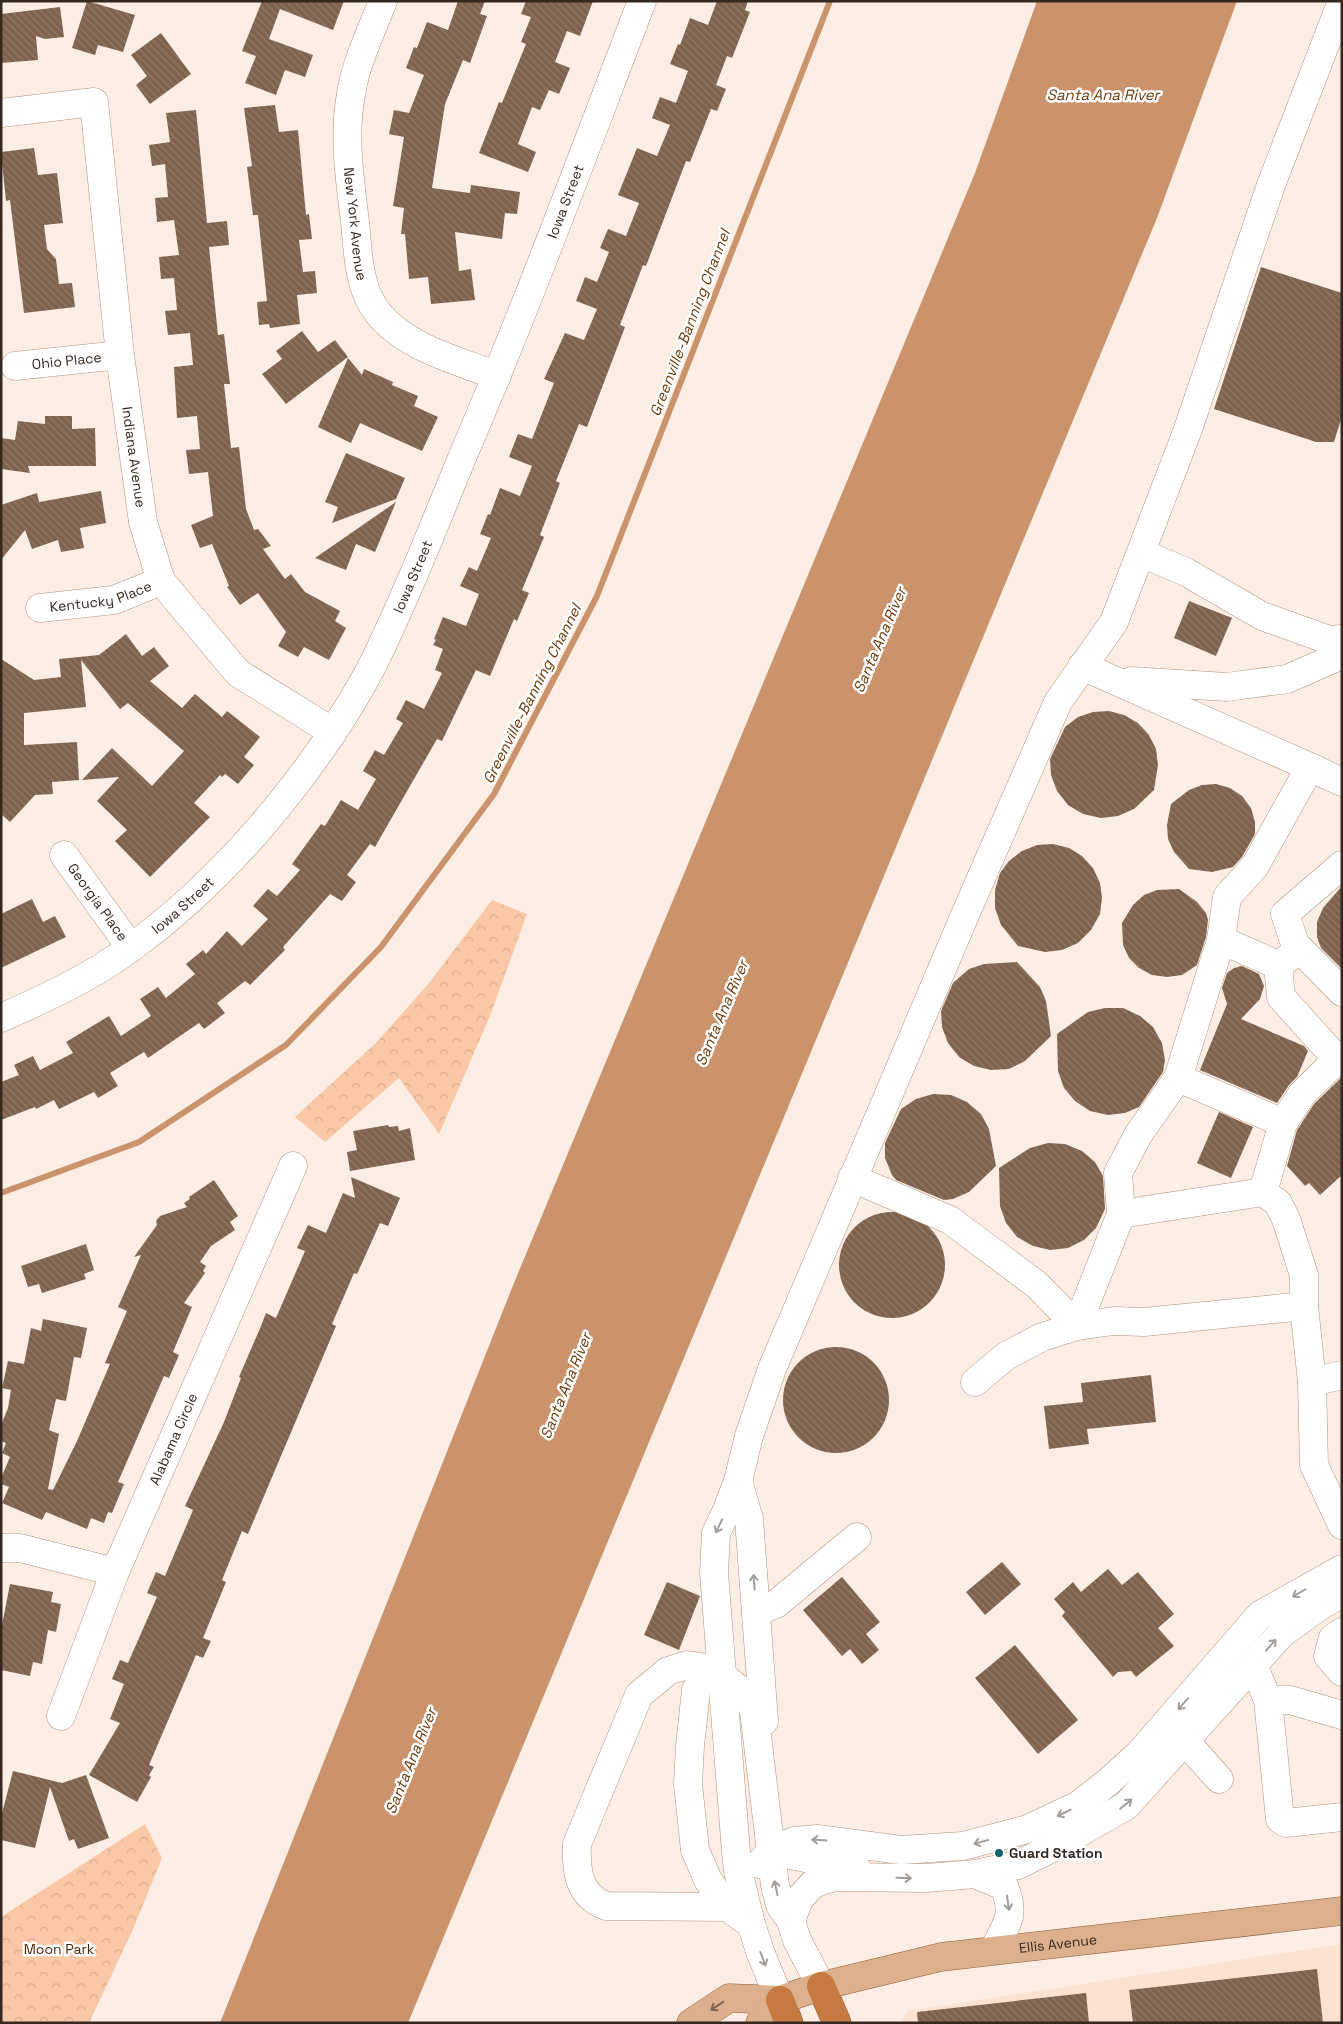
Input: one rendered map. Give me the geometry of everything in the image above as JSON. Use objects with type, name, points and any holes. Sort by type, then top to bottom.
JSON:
[{"type":"highway","points":[[821,1986],[837,2023]]},
{"type":"main road","name":"Ellis Avenue","points":[[784,2012],[821,1986],[941,1956],[1342,1911]]},
{"type":"main road","points":[[691,2023],[729,1998],[784,2012]]},
{"type":"main road","points":[[760,2023],[784,2012]]},
{"type":"street","name":"New York Avenue","points":[[383,1],[357,68],[347,117],[348,167],[361,273],[368,294],[378,313],[398,332],[422,346],[497,376]]},
{"type":"street","name":"Iowa Street","points":[[1,1018],[57,993],[131,948],[181,908],[228,864],[283,799],[333,732],[364,681],[390,630],[497,376],[642,1]]},
{"type":"street","points":[[736,1901],[738,1871],[725,1716],[715,1672],[714,1554],[716,1533],[738,1481],[749,1436],[772,1369],[852,1178],[1058,702],[1114,622],[1187,432],[1271,185],[1342,1]]},
{"type":"street","name":"Indiana Avenue","points":[[1,113],[94,102],[120,355],[143,522],[161,581],[238,673],[333,732]]},
{"type":"street","name":"Ohio Place","points":[[15,366],[120,355]]},
{"type":"street","points":[[1141,553],[1186,572],[1262,616],[1328,640],[1342,639]]},
{"type":"street","name":"Kentucky Place","points":[[40,608],[114,600],[161,581]]},
{"type":"street","points":[[1114,680],[1227,687],[1287,679],[1342,655]]},
{"type":"street","points":[[1082,666],[1342,782]]},
{"type":"street","points":[[1077,1326],[1121,1214],[1118,1173],[1138,1135],[1178,1078],[1221,940],[1226,897],[1254,866],[1310,767]]},
{"type":"street","name":"Georgia Place","points":[[64,855],[131,948]]},
{"type":"street","points":[[1263,1192],[1283,1124],[1302,1094],[1340,1057],[1281,997],[1289,958],[1295,944],[1285,914],[1342,865]]},
{"type":"street","points":[[1221,940],[1289,958],[1342,992]]},
{"type":"street","points":[[1178,1078],[1283,1124]]},
{"type":"street","name":"Alabama Circle","points":[[61,1716],[115,1572],[293,1166]]},
{"type":"street","points":[[852,1178],[950,1220],[1037,1285],[1077,1326]]},
{"type":"street","points":[[1121,1214],[1263,1192],[1278,1203],[1286,1219],[1304,1275],[1304,1306],[1312,1382],[1314,1465],[1342,1525]]},
{"type":"street","points":[[976,1382],[1006,1356],[1042,1337],[1077,1326],[1114,1321],[1144,1322],[1304,1306]]},
{"type":"street","points":[[1312,1382],[1342,1375]]},
{"type":"street","points":[[738,1481],[749,1519],[770,1797],[770,1852]]},
{"type":"street","points":[[756,1612],[776,1604],[857,1537]]},
{"type":"street","points":[[1,1548],[20,1548],[115,1572]]},
{"type":"street","points":[[736,1901],[755,1868],[770,1852],[794,1841],[817,1839],[901,1850],[963,1846],[1028,1829],[1077,1806],[1107,1783],[1140,1753],[1260,1616],[1342,1569]]},
{"type":"street","points":[[791,1921],[799,1899],[813,1884],[834,1878],[877,1876],[926,1878],[975,1874],[1018,1865],[1126,1806],[1282,1633],[1323,1604],[1342,1594]]},
{"type":"street","points":[[1342,1632],[1333,1638],[1328,1656],[1342,1672]]},
{"type":"street","points":[[736,1901],[606,1906],[594,1902],[585,1891],[579,1877],[576,1862],[577,1844],[639,1695],[668,1670],[686,1665],[715,1672],[749,1699],[754,1711],[770,1852],[780,1905],[791,1921],[797,1940],[821,1986]]},
{"type":"street","points":[[1253,1665],[1268,1700],[1280,1819],[1286,1823],[1342,1817]]},
{"type":"street","points":[[715,1672],[696,1690],[688,1784],[695,1850],[708,1880],[736,1901],[751,1924],[784,2012]]},
{"type":"street","points":[[1268,1700],[1290,1700],[1342,1715]]},
{"type":"street","points":[[725,1716],[737,1741],[745,1833],[758,1845],[770,1852],[858,1869],[877,1876]]},
{"type":"street","points":[[1185,1741],[1219,1779]]},
{"type":"street","points":[[975,1874],[1004,1886],[1010,1902],[1006,1925],[994,1949]]},
{"type":"shaded area","points":[[1342,1944],[1342,2023],[901,2023],[907,2011]]},
{"type":"green space","points":[[492,900],[527,914],[490,1016],[439,1134],[399,1078],[325,1142],[295,1117],[376,1043],[429,983]]},
{"type":"green space","name":"Moon Park","points":[[145,1824],[162,1858],[134,1927],[89,2023],[1,2023],[1,1917]]},
{"type":"water","name":"Santa Ana River","points":[[1037,1],[1237,1],[1157,218],[408,2023],[220,2023],[514,1283],[975,173]]},
{"type":"building","points":[[87,1],[135,15],[123,52],[98,45],[95,55],[72,48]]},
{"type":"building","points":[[262,1],[344,1],[333,30],[280,9],[269,39],[313,55],[305,77],[285,70],[276,95],[245,83],[256,56],[242,51]]},
{"type":"building","points":[[458,1],[485,1],[480,14],[487,16],[470,63],[463,60],[445,104],[432,188],[470,193],[471,185],[520,192],[517,214],[505,213],[502,239],[455,232],[459,271],[471,269],[475,300],[431,304],[428,277],[409,279],[405,234],[401,234],[404,208],[393,206],[404,137],[389,134],[394,110],[409,113],[424,75],[406,68],[414,47],[417,48],[427,22],[448,30]]},
{"type":"building","points":[[526,1],[593,1],[580,36],[567,31],[555,62],[570,68],[559,94],[549,90],[540,110],[532,107],[518,144],[536,152],[528,172],[479,153],[499,102],[502,103],[526,44],[521,42],[531,17],[521,14]]},
{"type":"building","points":[[717,1],[748,1],[745,10],[750,12],[732,58],[727,56],[716,85],[726,89],[717,111],[711,109],[690,162],[686,161],[646,266],[643,265],[620,325],[625,327],[587,427],[579,424],[556,481],[560,483],[540,535],[544,537],[522,590],[529,593],[517,621],[514,619],[490,676],[476,670],[442,741],[437,739],[375,847],[370,844],[347,875],[356,882],[342,901],[330,894],[283,947],[285,950],[250,985],[245,981],[217,1003],[225,1013],[204,1029],[199,1023],[148,1058],[144,1052],[110,1073],[118,1086],[98,1098],[94,1092],[59,1109],[54,1100],[36,1109],[35,1107],[1,1120],[1,1082],[19,1075],[14,1065],[33,1056],[40,1070],[73,1053],[66,1042],[109,1016],[121,1036],[151,1016],[140,999],[158,987],[166,998],[195,974],[186,964],[203,950],[206,954],[227,931],[242,946],[268,919],[253,906],[268,889],[277,896],[300,870],[292,864],[321,824],[325,826],[341,800],[358,810],[376,779],[363,771],[375,750],[384,755],[403,723],[396,719],[406,700],[424,709],[442,673],[435,670],[443,649],[433,645],[443,617],[466,626],[479,594],[460,586],[469,567],[477,571],[491,538],[480,534],[488,514],[490,515],[500,488],[520,496],[532,466],[509,457],[518,434],[532,439],[554,383],[544,379],[565,333],[584,340],[597,309],[576,301],[585,277],[597,282],[609,252],[600,248],[608,229],[626,236],[639,203],[618,195],[637,148],[657,156],[670,125],[652,118],[660,97],[676,103],[688,71],[670,64],[678,44],[680,45],[690,18],[708,25]]},
{"type":"building","points":[[60,7],[64,37],[45,39],[36,36],[38,60],[1,63],[1,14]]},
{"type":"building","points":[[161,33],[191,74],[150,104],[136,85],[147,76],[131,55]]},
{"type":"building","points":[[275,105],[279,132],[298,130],[306,215],[309,214],[312,239],[299,240],[303,272],[315,271],[317,293],[297,295],[300,324],[270,328],[269,324],[259,325],[257,302],[267,301],[258,215],[253,215],[247,167],[252,166],[244,108]]},
{"type":"building","points":[[196,110],[207,223],[227,221],[229,245],[209,247],[218,335],[224,334],[230,384],[224,384],[231,448],[239,447],[246,509],[254,530],[258,529],[271,546],[263,549],[285,579],[291,574],[305,592],[340,611],[335,621],[346,628],[329,660],[304,647],[298,657],[278,646],[286,632],[258,593],[240,605],[227,587],[229,586],[212,544],[200,548],[191,525],[213,516],[208,472],[189,474],[186,450],[200,449],[197,416],[177,418],[174,367],[193,365],[190,333],[168,335],[165,311],[177,310],[174,278],[161,279],[159,257],[179,255],[174,220],[157,222],[155,198],[168,197],[165,164],[152,166],[149,145],[170,142],[166,113]]},
{"type":"building","points":[[34,148],[38,175],[57,173],[63,223],[44,225],[47,249],[56,259],[59,284],[72,283],[75,307],[24,313],[10,200],[6,201],[1,152]]},
{"type":"building","points":[[1261,267],[1342,293],[1342,416],[1334,442],[1316,442],[1214,409]]},
{"type":"building","points":[[302,331],[318,352],[335,340],[348,357],[286,404],[262,374],[282,359],[276,351]]},
{"type":"building","points":[[348,358],[362,375],[364,369],[393,382],[392,385],[418,396],[414,406],[438,417],[422,451],[360,423],[351,443],[318,427]]},
{"type":"building","points":[[45,416],[72,416],[72,429],[95,428],[96,466],[28,466],[30,473],[1,469],[1,438],[15,440],[18,421],[45,424]]},
{"type":"building","points":[[346,453],[405,478],[396,499],[332,523],[338,507],[325,502]]},
{"type":"building","points":[[101,491],[106,523],[80,528],[84,548],[61,552],[58,540],[32,549],[25,530],[1,560],[1,505],[37,493],[39,502]]},
{"type":"building","points":[[396,502],[375,552],[356,544],[346,570],[315,558]]},
{"type":"building","points":[[1189,601],[1232,618],[1216,656],[1174,638]]},
{"type":"building","points":[[126,634],[142,656],[154,647],[169,666],[150,681],[182,708],[195,694],[222,717],[227,711],[260,737],[244,757],[254,765],[238,784],[225,774],[222,777],[220,775],[194,803],[210,817],[150,877],[115,841],[127,830],[97,801],[119,777],[82,780],[112,748],[152,786],[184,751],[128,703],[120,709],[81,660],[86,707],[24,713],[24,745],[77,742],[79,780],[52,782],[53,794],[35,795],[10,822],[1,814],[1,659],[34,680],[61,677],[59,659],[99,655]]},
{"type":"building","points":[[1109,711],[1124,715],[1138,723],[1149,735],[1156,749],[1158,765],[1154,790],[1134,809],[1118,816],[1101,818],[1083,814],[1068,805],[1057,791],[1051,775],[1050,759],[1065,727],[1078,717],[1093,712]]},
{"type":"building","points":[[1216,784],[1230,788],[1242,796],[1251,808],[1255,822],[1255,834],[1242,857],[1233,867],[1212,872],[1189,869],[1174,852],[1168,839],[1167,825],[1171,804],[1189,790],[1202,785]]},
{"type":"building","points":[[1053,844],[1069,848],[1082,856],[1093,868],[1100,883],[1102,898],[1100,914],[1091,930],[1078,943],[1062,950],[1045,952],[1018,946],[1001,925],[995,908],[995,890],[1000,873],[1009,861],[1022,851],[1037,845]]},
{"type":"building","points":[[1342,886],[1342,969],[1321,948],[1317,937],[1317,922],[1323,908]]},
{"type":"building","points":[[1179,889],[1197,902],[1206,913],[1208,920],[1206,937],[1197,965],[1182,975],[1167,977],[1152,975],[1139,968],[1129,958],[1123,945],[1122,923],[1133,905],[1144,895],[1157,890]]},
{"type":"building","points":[[32,899],[43,922],[55,916],[66,937],[1,968],[1,914]]},
{"type":"building","points":[[1017,962],[1040,987],[1046,1001],[1051,1036],[1025,1061],[1009,1069],[991,1070],[974,1066],[959,1057],[948,1043],[942,1027],[941,1011],[953,983],[969,969],[984,964]]},
{"type":"building","points":[[1242,966],[1259,974],[1264,986],[1260,999],[1241,1019],[1304,1046],[1308,1051],[1297,1077],[1277,1103],[1200,1070],[1227,1004],[1222,988],[1227,973],[1234,968]]},
{"type":"building","points":[[1105,1008],[1123,1008],[1140,1016],[1153,1027],[1162,1043],[1165,1060],[1163,1072],[1139,1107],[1125,1113],[1108,1115],[1090,1111],[1075,1101],[1064,1088],[1058,1071],[1057,1034],[1088,1012]]},
{"type":"building","points":[[1342,1077],[1342,1175],[1320,1195],[1309,1183],[1305,1186],[1287,1166],[1297,1130],[1314,1104]]},
{"type":"building","points":[[933,1094],[951,1095],[967,1102],[981,1114],[989,1129],[996,1166],[969,1192],[953,1199],[944,1200],[896,1180],[885,1158],[885,1143],[901,1109],[916,1099]]},
{"type":"building","points":[[1219,1112],[1253,1127],[1231,1178],[1197,1163]]},
{"type":"building","points":[[388,1125],[389,1127],[398,1126],[399,1131],[410,1128],[415,1160],[350,1171],[347,1152],[357,1150],[353,1131]]},
{"type":"building","points":[[1048,1143],[1065,1144],[1082,1151],[1095,1162],[1103,1176],[1105,1209],[1096,1228],[1084,1240],[1068,1248],[1050,1250],[1033,1246],[1017,1237],[1006,1223],[1000,1206],[999,1168],[1030,1148]]},
{"type":"building","points":[[351,1177],[400,1198],[388,1226],[380,1223],[357,1274],[354,1273],[332,1324],[336,1326],[248,1534],[242,1531],[222,1580],[226,1582],[203,1638],[211,1641],[203,1658],[196,1655],[149,1765],[154,1767],[149,1775],[151,1777],[137,1802],[89,1775],[120,1723],[110,1719],[124,1684],[112,1679],[120,1660],[128,1663],[157,1597],[147,1593],[156,1572],[165,1576],[193,1510],[185,1506],[224,1422],[241,1378],[239,1377],[266,1313],[276,1318],[305,1251],[297,1248],[308,1225],[326,1233],[343,1193],[355,1198]]},
{"type":"building","points":[[214,1180],[238,1216],[230,1222],[235,1230],[211,1246],[200,1262],[206,1266],[203,1271],[205,1273],[184,1303],[192,1307],[173,1352],[179,1355],[169,1378],[164,1376],[118,1482],[124,1484],[112,1513],[108,1512],[104,1523],[91,1518],[87,1529],[46,1512],[42,1520],[2,1503],[9,1487],[1,1484],[1,1478],[10,1457],[2,1453],[6,1443],[1,1441],[1,1425],[8,1408],[11,1390],[2,1388],[8,1361],[24,1364],[31,1328],[41,1331],[43,1319],[87,1328],[81,1358],[74,1357],[66,1401],[56,1399],[49,1430],[59,1434],[48,1489],[53,1490],[77,1441],[110,1364],[105,1363],[127,1311],[118,1307],[141,1255],[134,1257],[157,1225],[156,1221],[160,1216],[187,1207],[184,1203],[190,1199],[189,1197]]},
{"type":"building","points":[[892,1212],[912,1216],[929,1228],[941,1245],[945,1265],[941,1285],[929,1302],[912,1314],[892,1318],[872,1314],[855,1302],[843,1285],[839,1265],[843,1245],[855,1228],[872,1216]]},
{"type":"building","points":[[86,1244],[94,1270],[84,1274],[86,1279],[42,1293],[39,1284],[28,1287],[21,1266]]},
{"type":"building","points":[[836,1347],[856,1351],[874,1362],[885,1380],[889,1400],[885,1420],[874,1438],[856,1449],[836,1453],[816,1449],[798,1438],[787,1420],[783,1400],[787,1380],[798,1362],[816,1351]]},
{"type":"building","points":[[1151,1375],[1156,1422],[1087,1429],[1089,1444],[1049,1449],[1044,1406],[1083,1402],[1081,1383]]},
{"type":"building","points":[[1002,1562],[1021,1584],[985,1615],[966,1592]]},
{"type":"building","points":[[1108,1569],[1122,1585],[1138,1572],[1174,1614],[1158,1628],[1174,1646],[1136,1677],[1131,1671],[1118,1672],[1113,1677],[1062,1616],[1065,1612],[1054,1599],[1073,1582],[1081,1592]]},
{"type":"building","points":[[842,1577],[880,1622],[866,1634],[879,1650],[862,1664],[850,1649],[842,1656],[803,1610]]},
{"type":"building","points":[[667,1582],[700,1596],[679,1650],[644,1635]]},
{"type":"building","points":[[10,1584],[53,1592],[51,1602],[61,1604],[56,1632],[48,1630],[42,1664],[33,1662],[30,1676],[1,1670],[1,1630]]},
{"type":"building","points":[[1015,1645],[1078,1720],[1038,1754],[975,1678]]},
{"type":"building","points":[[13,1771],[62,1783],[86,1775],[109,1838],[78,1849],[74,1839],[69,1841],[50,1787],[35,1848],[1,1840],[1,1817]]},
{"type":"building","points":[[1317,1969],[1323,2023],[1133,2023],[1129,1990]]},
{"type":"building","points":[[1086,1993],[1089,2023],[918,2023],[917,2012]]},
{"type":"waterway","name":"Greenville-Banning Channel","points":[[1,1193],[139,1142],[286,1045],[381,947],[494,794],[597,596],[830,1]]},
{"type":"place","name":"Guard Station","points":[[999,1853]]}]
